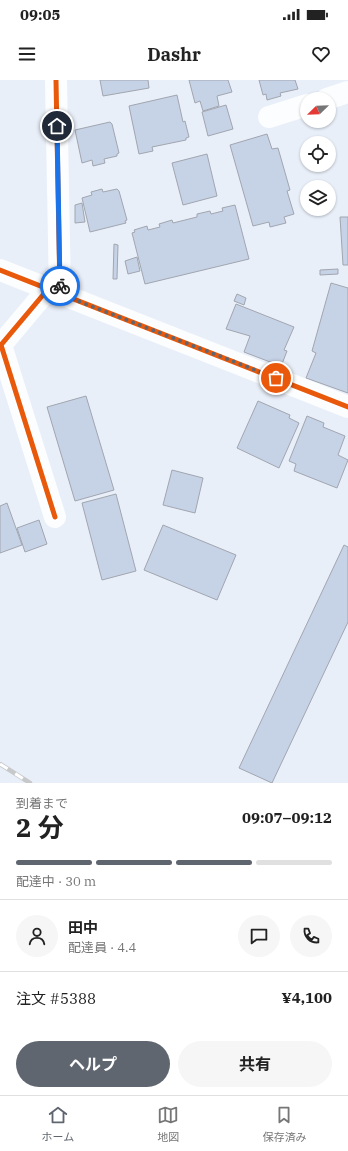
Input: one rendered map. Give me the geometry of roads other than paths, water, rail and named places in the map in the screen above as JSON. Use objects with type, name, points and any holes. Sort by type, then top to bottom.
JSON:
[{"type":"street","points":[[55,517],[1,345],[54,291],[56,80]]},
{"type":"street","points":[[336,96],[348,92]]},
{"type":"street","points":[[269,117],[300,107]]},
{"type":"street","points":[[0,270],[348,407]]},
{"type":"railway","points":[[0,764],[30,783]]}]
